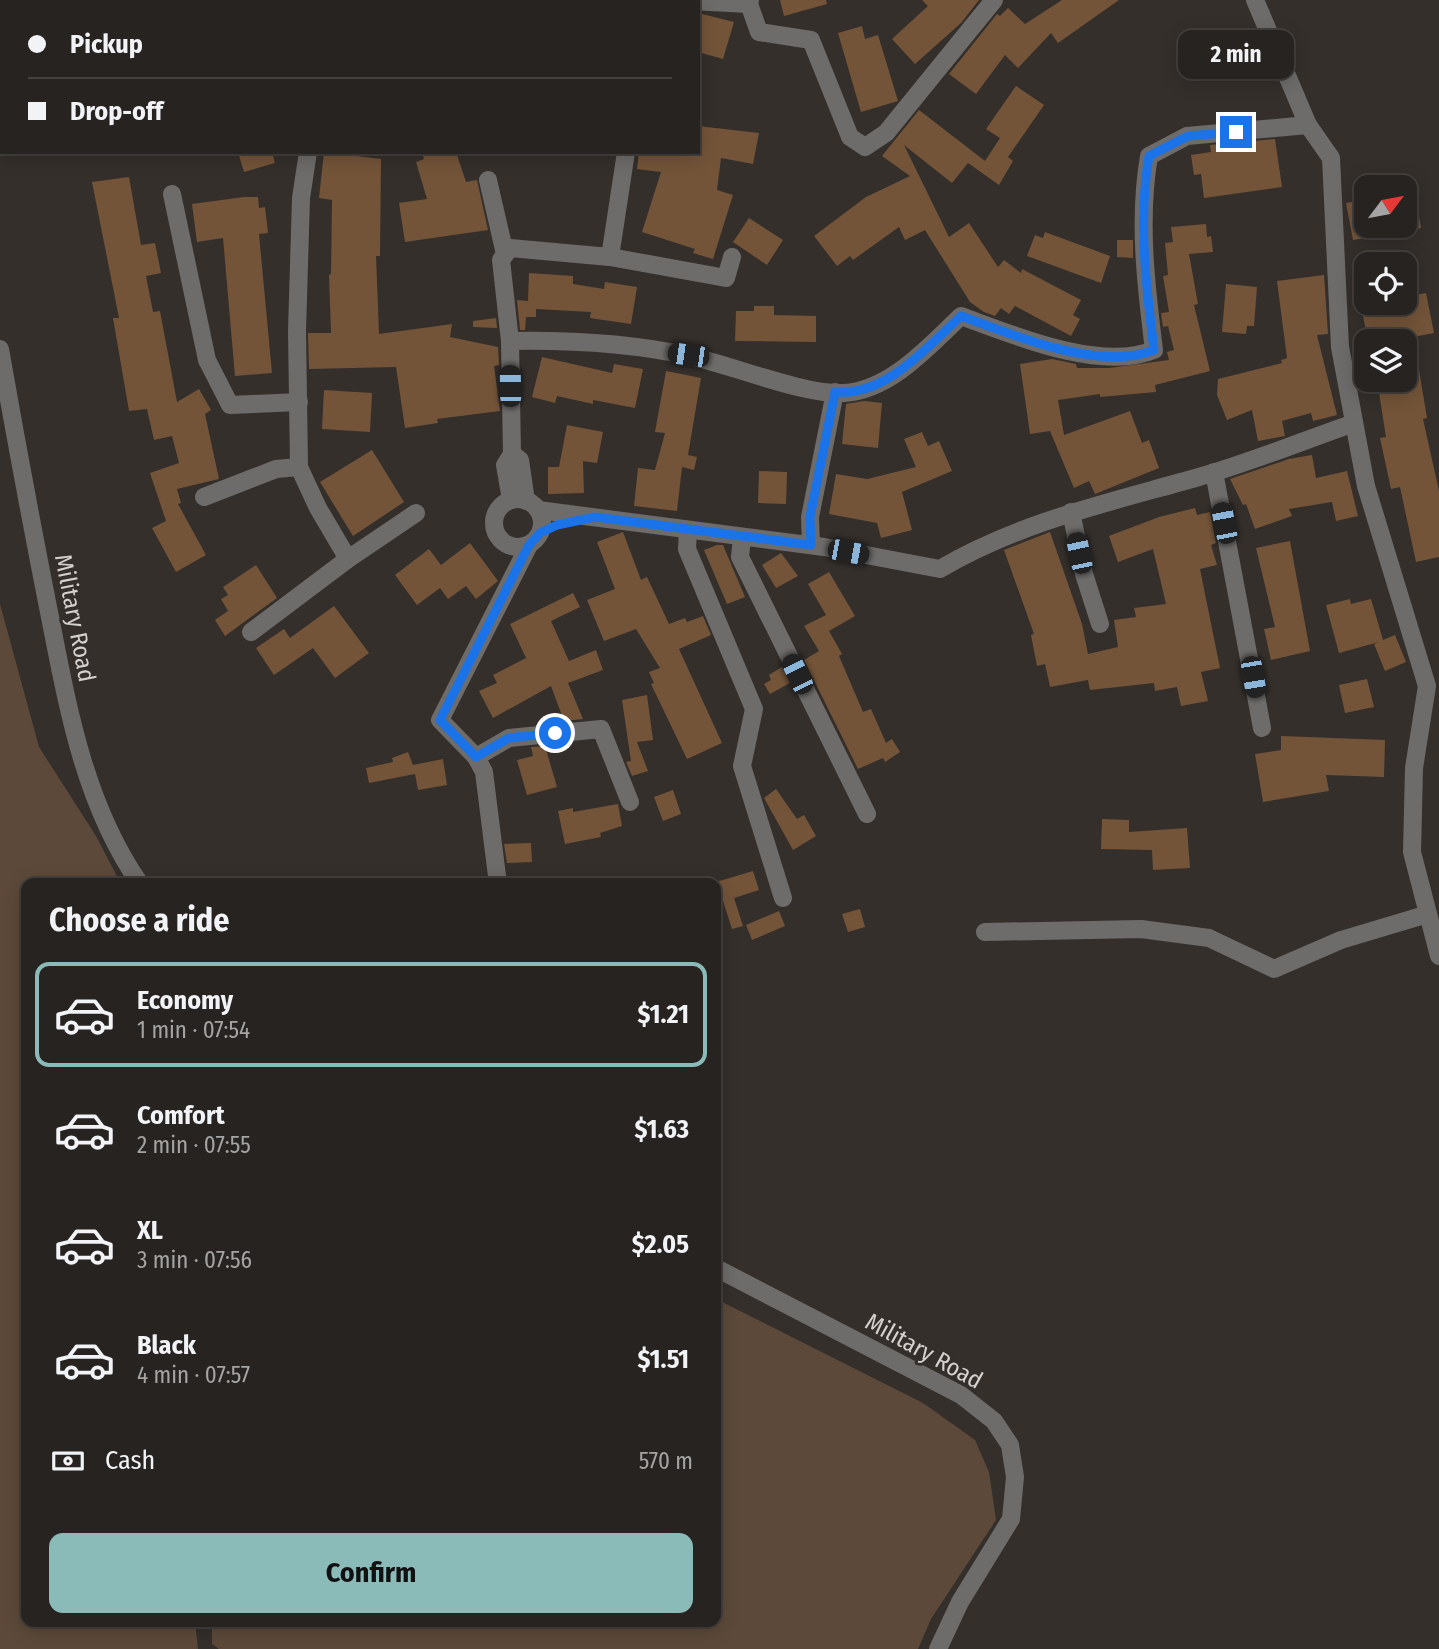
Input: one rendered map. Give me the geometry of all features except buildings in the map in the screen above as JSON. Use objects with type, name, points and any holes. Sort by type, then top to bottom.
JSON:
[{"type":"street","points":[[700,1],[750,2],[759,32],[811,40],[850,137],[864,147],[886,133],[994,0]]},
{"type":"street","points":[[1255,0],[1308,125],[1331,158],[1340,347],[1366,486],[1427,686],[1414,768],[1412,852],[1439,956]]},
{"type":"street","points":[[510,341],[580,340],[688,355],[845,393],[897,376],[961,316],[1018,337],[1089,355],[1139,356],[1154,350],[1147,293],[1143,192],[1149,156],[1188,136],[1308,125]]},
{"type":"street","points":[[308,154],[301,198],[299,467],[317,508],[348,559]]},
{"type":"street","points":[[610,257],[626,154]]},
{"type":"street","points":[[488,180],[505,254]]},
{"type":"street","points":[[172,194],[207,360],[230,405],[299,402]]},
{"type":"street","points":[[497,878],[484,772],[476,757],[440,720],[542,525],[525,504],[505,465],[512,454],[510,341],[501,260],[510,248],[610,257],[726,278],[733,257]]},
{"type":"street","name":"Military Road","points":[[0,349],[20,467],[77,743],[111,836],[136,878]]},
{"type":"street","points":[[811,545],[810,517],[835,392]]},
{"type":"street","points":[[595,517],[557,525],[521,547],[505,544],[495,531],[495,515],[504,503],[525,504],[595,517],[811,545],[940,569],[979,547],[1071,512],[1214,472],[1354,424]]},
{"type":"street","points":[[204,497],[276,469],[299,467]]},
{"type":"street","points":[[1214,472],[1262,729]]},
{"type":"street","points":[[1071,512],[1084,574],[1100,624]]},
{"type":"street","points":[[251,632],[348,559],[416,513]]},
{"type":"street","points":[[688,530],[687,549],[754,709],[742,766],[783,898]]},
{"type":"street","points":[[741,537],[740,557],[867,814]]},
{"type":"street","points":[[476,757],[509,738],[601,729],[630,802]]},
{"type":"street","points":[[985,932],[1141,929],[1209,938],[1275,969],[1340,940],[1428,914]]},
{"type":"street","name":"Military Road","points":[[721,1271],[961,1395],[994,1421],[1010,1445],[1015,1477],[1011,1519],[960,1602],[938,1649]]},
{"type":"shaded area","points":[[0,604],[39,747],[96,836],[118,878],[21,878],[21,1627],[196,1627],[198,1649],[0,1649]]},
{"type":"shaded area","points":[[721,1302],[923,1403],[975,1440],[989,1472],[996,1520],[931,1619],[918,1649],[219,1649],[212,1644],[212,1627],[721,1627]]},
{"type":"route","points":[[555,733],[509,738],[476,757],[440,720],[529,545],[540,533],[557,525],[595,517],[811,545],[810,517],[835,392],[845,393],[897,376],[961,316],[1018,337],[1089,355],[1139,356],[1154,350],[1147,293],[1143,192],[1149,156],[1188,136],[1236,132]]}]
